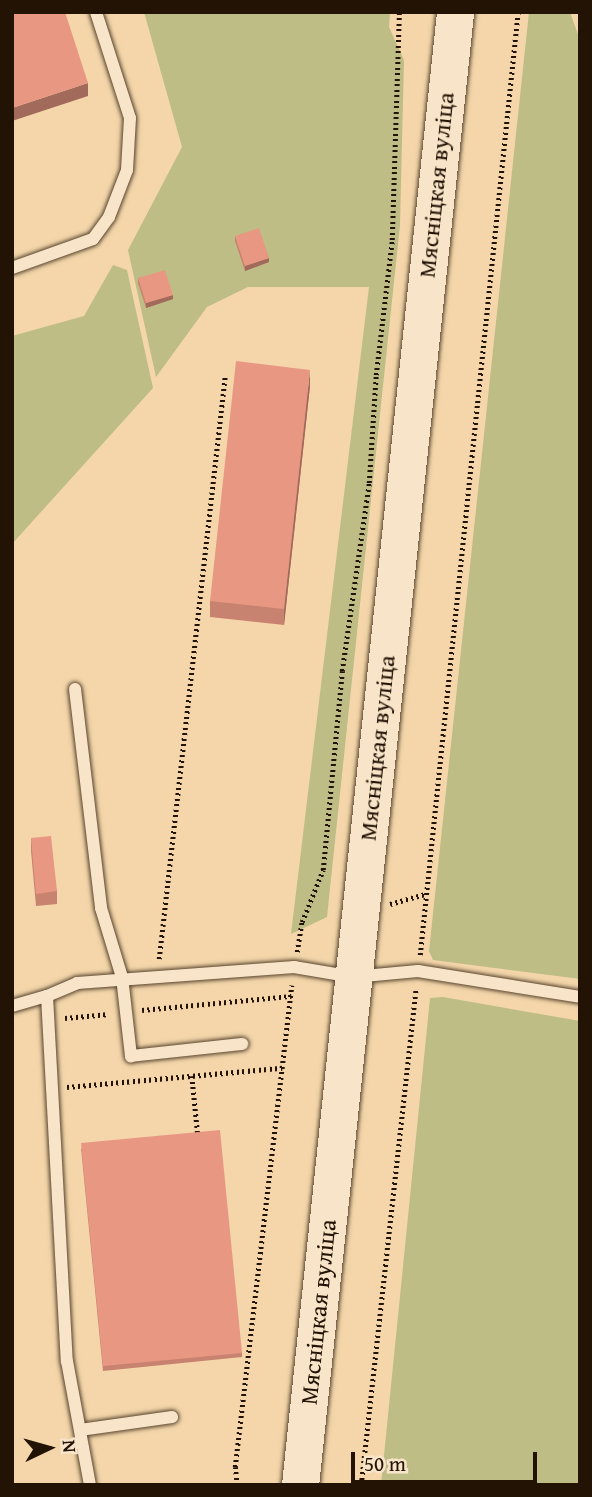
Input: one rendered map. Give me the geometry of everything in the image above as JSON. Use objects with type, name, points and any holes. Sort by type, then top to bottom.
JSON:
[{"type":"main road","name":"Мясніцкая вуліца","points":[[300,1485],[455,12]]},
{"type":"lane","points":[[12,268],[93,239],[109,217],[127,170],[130,118],[96,12]]},
{"type":"lane","points":[[75,689],[101,908],[122,977],[131,1056],[243,1044]]},
{"type":"lane","points":[[12,1006],[47,996],[77,983],[122,977],[294,967],[353,977],[418,971],[580,998]]},
{"type":"lane","points":[[47,996],[67,1361],[90,1485]]},
{"type":"lane","points":[[80,1430],[172,1417]]},
{"type":"path","points":[[237,1485],[235,1467],[294,967],[302,922],[323,870],[342,671],[369,483],[376,375],[392,240],[399,12]]},
{"type":"path","points":[[361,1485],[418,971],[518,12]]},
{"type":"path","points":[[157,975],[225,376]]},
{"type":"path","points":[[388,904],[426,894]]},
{"type":"path","points":[[49,1019],[291,996]]},
{"type":"path","points":[[52,1089],[282,1068]]},
{"type":"path","points":[[192,1076],[199,1136]]},
{"type":"shaded area","points":[[144,12],[390,12],[389,27],[404,60],[400,225],[327,917],[291,934],[369,287],[248,287],[207,307],[156,377],[128,250],[182,147]]},
{"type":"shaded area","points":[[529,12],[570,12],[580,40],[580,979],[433,960],[429,951]]},
{"type":"shaded area","points":[[113,265],[127,270],[153,388],[12,544],[12,336],[84,316]]},
{"type":"shaded area","points":[[443,997],[580,1021],[580,1485],[381,1485],[430,998]]},
{"type":"building","points":[[12,12],[65,12],[88,83],[12,108]]},
{"type":"building","points":[[259,228],[269,258],[245,266],[235,236]]},
{"type":"building","points":[[165,270],[173,295],[146,303],[138,278]]},
{"type":"building","points":[[236,361],[310,370],[284,609],[210,601]]},
{"type":"building","points":[[51,836],[57,891],[36,894],[31,838]]},
{"type":"building","points":[[220,1130],[242,1353],[103,1366],[81,1143]]}]
